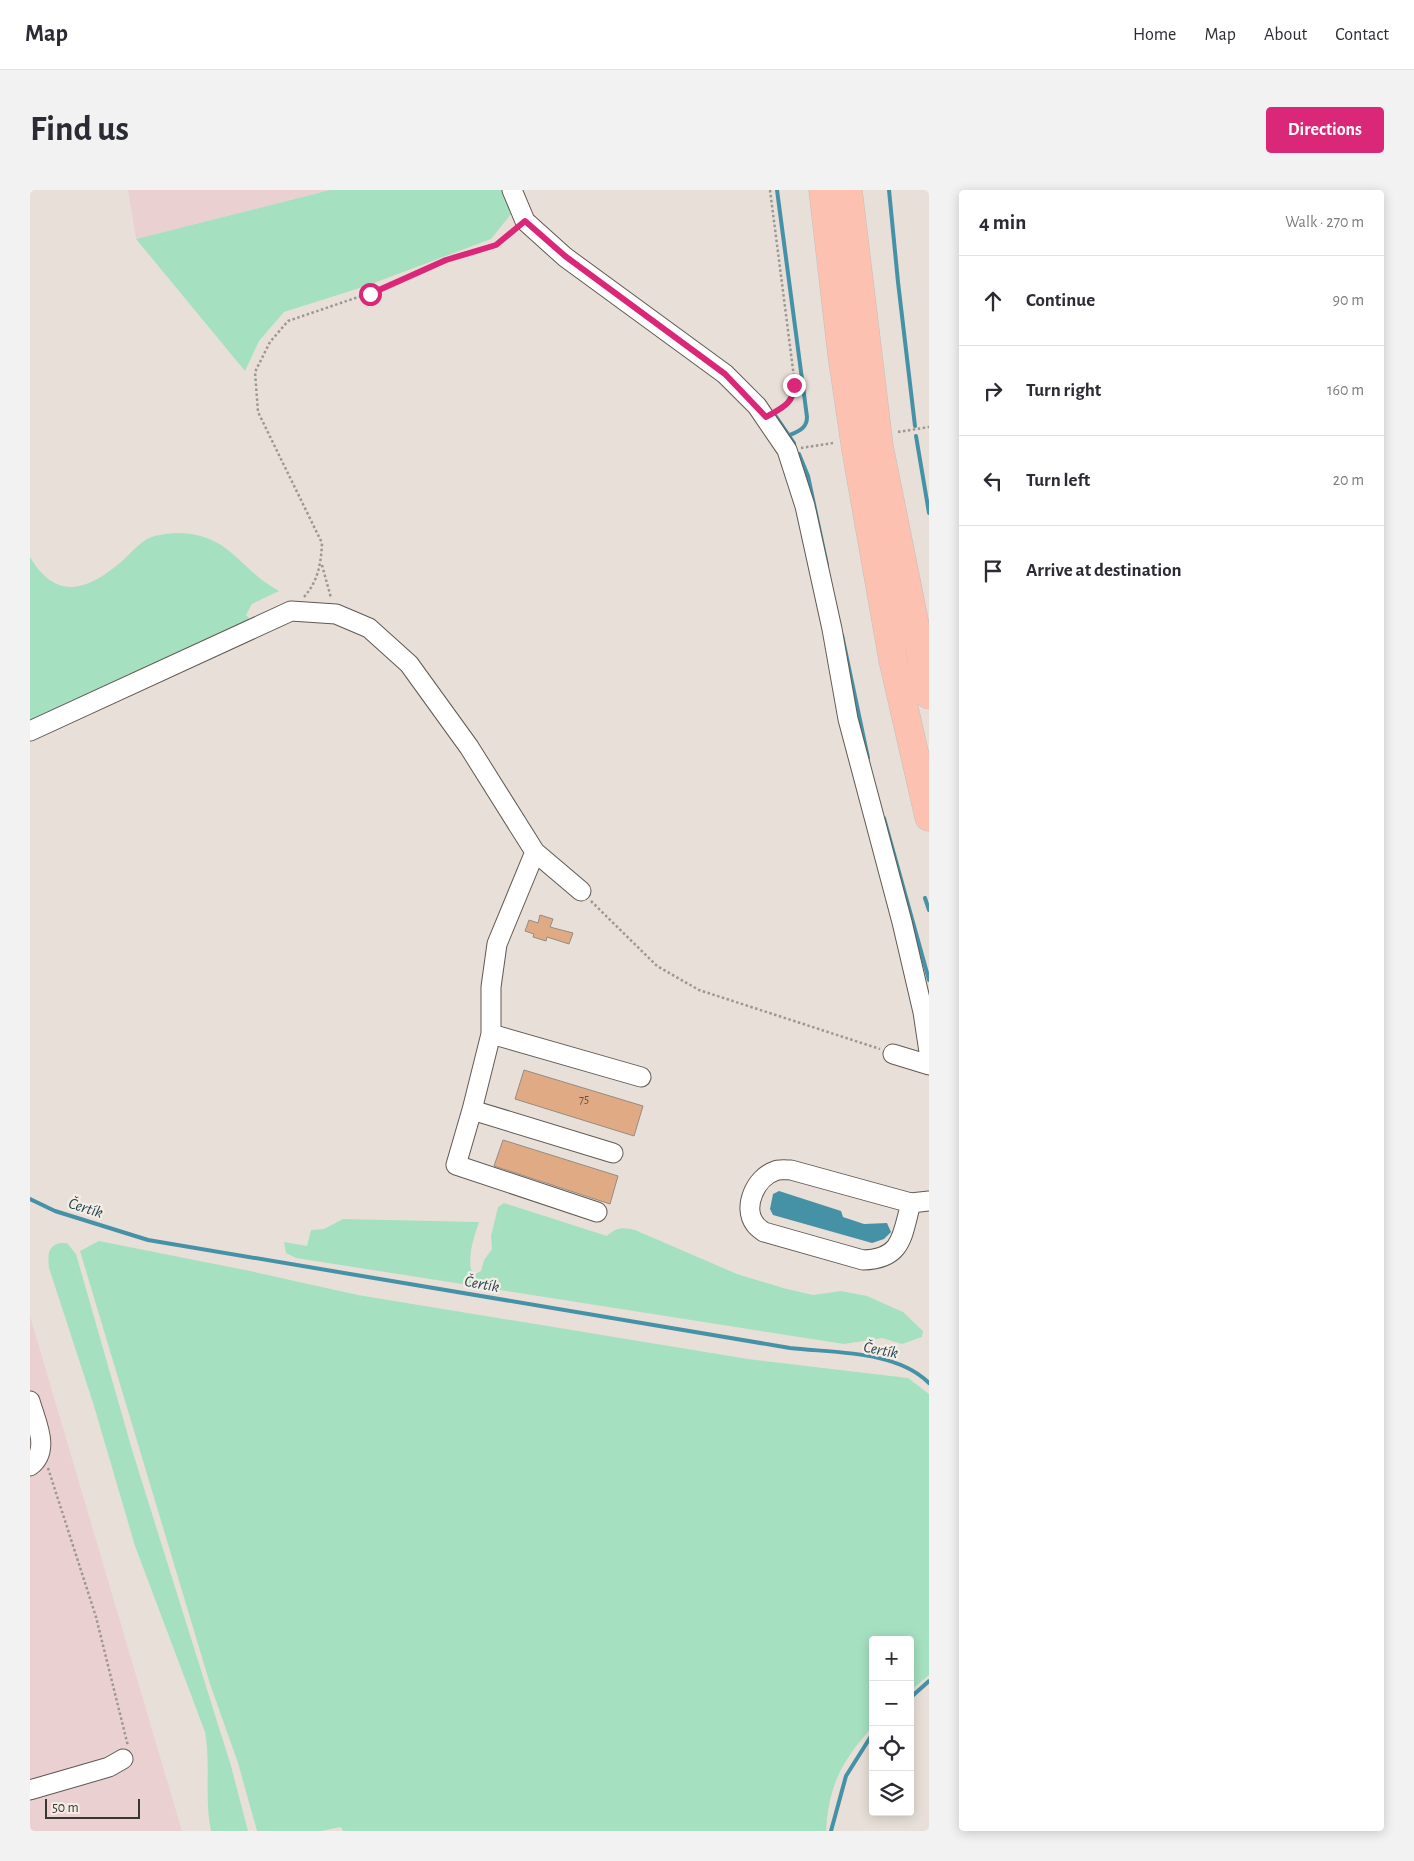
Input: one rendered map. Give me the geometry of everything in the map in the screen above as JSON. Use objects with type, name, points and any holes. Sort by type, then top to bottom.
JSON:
[{"type":"highway","points":[[823,190],[842,355],[858,459],[893,660],[929,817]]},
{"type":"highway","points":[[848,190],[880,446],[929,695]]},
{"type":"street","points":[[512,190],[525,221],[565,256],[725,374],[766,417],[787,450],[805,506],[832,629],[848,719],[902,922],[923,1012],[929,1052]]},
{"type":"street","points":[[30,730],[291,611],[336,614],[369,628],[409,664],[469,747],[535,852],[581,891]]},
{"type":"street","points":[[535,852],[496,944],[492,980],[491,1034],[456,1165],[597,1212]]},
{"type":"street","points":[[491,1034],[641,1077]]},
{"type":"street","points":[[893,1054],[929,1066]]},
{"type":"street","points":[[472,1110],[613,1153]]},
{"type":"street","points":[[776,1170],[791,1170],[920,1202],[894,1251],[880,1259],[863,1260],[764,1232],[754,1223],[750,1211],[753,1192],[762,1178],[776,1170]]},
{"type":"street","points":[[30,1401],[41,1438],[42,1450],[34,1462]]},
{"type":"street","points":[[30,1790],[109,1768],[123,1758]]},
{"type":"path","points":[[766,417],[791,402],[794,394],[770,190]]},
{"type":"path","points":[[291,611],[313,588],[321,564],[322,543],[258,412],[255,372],[270,342],[288,321],[370,294],[446,260],[496,245],[525,221]]},
{"type":"path","points":[[898,432],[929,427]]},
{"type":"path","points":[[787,450],[832,442]]},
{"type":"path","points":[[321,564],[336,614]]},
{"type":"path","points":[[581,891],[657,966],[699,990],[893,1054]]},
{"type":"path","points":[[34,1462],[49,1469],[96,1616],[129,1743],[123,1758]]},
{"type":"shaded area","points":[[128,190],[330,190],[136,239]]},
{"type":"shaded area","points":[[30,1316],[182,1831],[30,1831]]},
{"type":"green space","points":[[330,190],[509,190],[515,209],[491,239],[366,286],[284,312],[259,341],[245,371],[136,239]]},
{"type":"green space","points":[[174,533],[193,534],[208,538],[221,545],[265,582],[279,591],[252,604],[246,615],[249,618],[246,624],[30,724],[30,557],[40,571],[50,580],[61,586],[84,585],[108,572],[147,539]]},
{"type":"green space","points":[[504,1203],[607,1236],[620,1228],[635,1230],[737,1274],[783,1288],[813,1295],[841,1291],[867,1296],[903,1312],[923,1331],[922,1337],[902,1344],[882,1338],[844,1344],[296,1258],[286,1253],[284,1242],[307,1246],[311,1230],[324,1229],[343,1219],[479,1222],[470,1258],[471,1270],[475,1274],[481,1271],[484,1260],[492,1249],[491,1236],[498,1207]]},
{"type":"green space","points":[[99,1241],[358,1295],[748,1359],[908,1378],[929,1394],[929,1675],[914,1688],[914,1636],[869,1636],[869,1731],[845,1762],[839,1774],[830,1800],[826,1831],[343,1831],[341,1827],[321,1831],[257,1831],[238,1763],[210,1684],[80,1251]]},
{"type":"green space","points":[[59,1243],[67,1243],[76,1254],[133,1453],[231,1766],[248,1831],[211,1831],[205,1732],[135,1546],[94,1406],[49,1268],[50,1250]]},
{"type":"water","points":[[779,1191],[841,1211],[843,1217],[864,1224],[887,1223],[891,1232],[884,1239],[872,1243],[773,1215],[770,1209],[773,1194]]},
{"type":"building","points":[[540,915],[553,919],[550,927],[573,933],[569,944],[547,937],[546,941],[533,937],[534,934],[525,931],[529,920],[538,923]]},
{"type":"building","points":[[524,1070],[643,1106],[634,1136],[515,1099]]},
{"type":"building","points":[[503,1140],[618,1176],[610,1204],[494,1166]]},
{"type":"waterway","points":[[777,190],[807,417],[806,424],[790,435]]},
{"type":"waterway","points":[[889,190],[915,426]]},
{"type":"waterway","points":[[775,415],[794,443]]},
{"type":"waterway","points":[[916,436],[929,513]]},
{"type":"waterway","points":[[799,454],[808,476],[827,565]]},
{"type":"waterway","points":[[842,635],[868,758]]},
{"type":"waterway","points":[[884,818],[929,980]]},
{"type":"waterway","points":[[925,898],[929,910]]},
{"type":"waterway","name":"Čertík","points":[[30,1199],[55,1211],[148,1240],[790,1348],[863,1355],[899,1364],[915,1372],[929,1383]]},
{"type":"waterway","points":[[914,1694],[929,1681]]},
{"type":"waterway","points":[[831,1831],[846,1776],[869,1739]]},
{"type":"route","points":[[370,294],[446,260],[496,245],[525,221],[565,256],[725,374],[742,389],[766,417],[791,402],[794,394],[794,385]]}]
